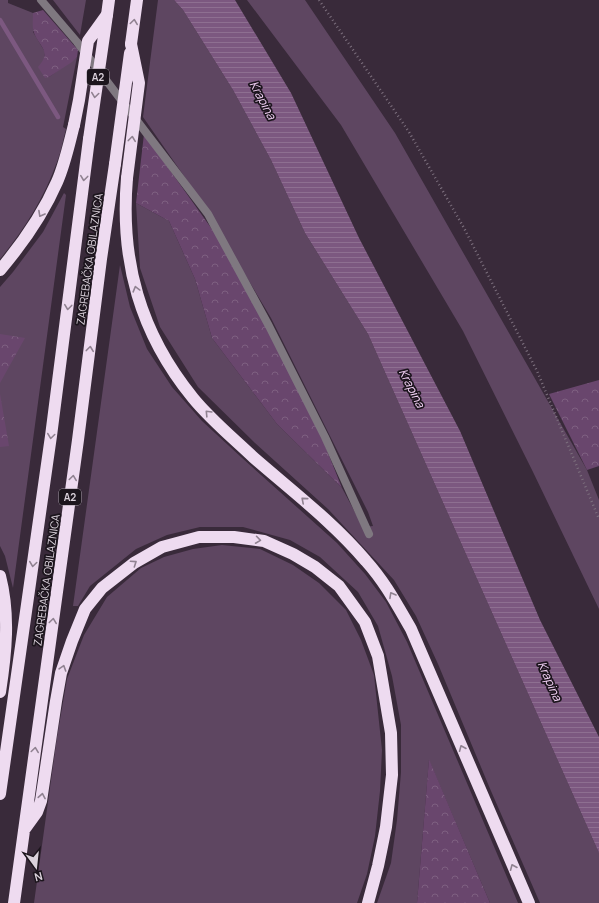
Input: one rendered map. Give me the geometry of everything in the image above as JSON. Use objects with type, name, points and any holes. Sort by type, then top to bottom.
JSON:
[{"type":"highway","name":"A2","points":[[107,15],[109,0]]},
{"type":"highway","name":"A2","points":[[131,44],[137,0]]},
{"type":"highway","points":[[0,270],[15,252],[39,218],[58,181],[69,147],[74,125],[88,41],[107,15]]},
{"type":"highway","name":"ZAGREBAČKA OBILAZNICA","points":[[0,794],[51,436],[89,139],[107,15]]},
{"type":"highway","points":[[131,44],[139,83],[127,178],[125,202],[126,237],[129,262],[136,292],[148,326],[160,351],[174,373],[194,399],[253,456],[339,532],[367,562],[388,589],[411,629],[529,903]]},
{"type":"highway","name":"ZAGREBAČKA OBILAZNICA","points":[[14,903],[131,44]]},
{"type":"highway","points":[[24,830],[37,812],[42,801],[61,673],[85,609],[102,588],[134,563],[162,547],[199,537],[234,537],[264,541],[293,554],[315,567],[339,586],[365,622],[378,656],[391,733],[392,775],[386,826],[378,866],[368,903]]},
{"type":"highway","points":[[0,576],[5,601],[7,632],[0,692]]},
{"type":"lane","points":[[41,0],[77,42],[208,214],[269,326],[324,437],[369,534]]},
{"type":"path","points":[[319,0],[408,132],[464,228],[537,371],[599,518]]},
{"type":"shaded area","points":[[0,0],[8,0],[8,3],[33,13],[33,32],[45,52],[44,60],[49,77],[77,57],[63,127],[66,129],[57,162],[40,201],[33,213],[0,259]]},
{"type":"shaded area","points":[[53,0],[86,0],[80,35]]},
{"type":"shaded area","points":[[158,0],[174,0],[183,10],[233,90],[271,160],[305,233],[368,334],[599,853],[599,903],[540,903],[438,664],[416,616],[394,580],[328,509],[255,443],[198,387],[160,327],[140,268],[136,203],[169,221],[195,279],[212,338],[277,424],[342,488],[363,527],[373,526],[368,512],[271,318],[200,199],[143,117]]},
{"type":"shaded area","points":[[247,0],[305,0],[395,133],[587,470],[599,500],[599,609],[463,331],[341,125]]},
{"type":"shaded area","points":[[64,193],[66,195],[13,588],[5,556],[0,546],[0,287],[43,232]]},
{"type":"shaded area","points":[[120,265],[130,307],[147,349],[172,387],[202,421],[337,543],[365,574],[386,602],[407,642],[518,903],[490,903],[429,760],[417,903],[377,903],[391,863],[397,820],[401,772],[401,725],[392,676],[378,626],[358,592],[320,557],[290,540],[243,527],[200,527],[167,535],[136,549],[90,586],[78,606],[73,606]]},
{"type":"shaded area","points":[[222,545],[260,549],[293,565],[319,583],[346,610],[361,640],[374,675],[382,750],[380,791],[375,836],[367,874],[357,903],[34,903],[57,737],[67,679],[84,635],[107,597],[141,568],[164,557],[193,549]]},
{"type":"green space","points":[[43,10],[78,50],[77,57],[72,62],[45,78],[38,67],[44,57],[44,50],[36,38],[33,26],[33,13]]},
{"type":"green space","points":[[144,134],[219,239],[264,320],[316,423],[342,488],[277,424],[212,338],[195,279],[169,221],[136,203]]},
{"type":"green space","points":[[0,334],[25,338],[0,383]]},
{"type":"green space","points":[[599,380],[599,466],[587,470],[549,394]]},
{"type":"green space","points":[[0,394],[9,446],[0,447]]},
{"type":"green space","points":[[429,759],[490,903],[417,903]]},
{"type":"water","name":"Krapina","points":[[174,0],[235,0],[291,93],[359,238],[460,431],[540,620],[599,737],[599,853],[368,334],[305,233],[271,160],[233,90],[183,10]]},
{"type":"waterway","points":[[0,20],[58,117]]}]
